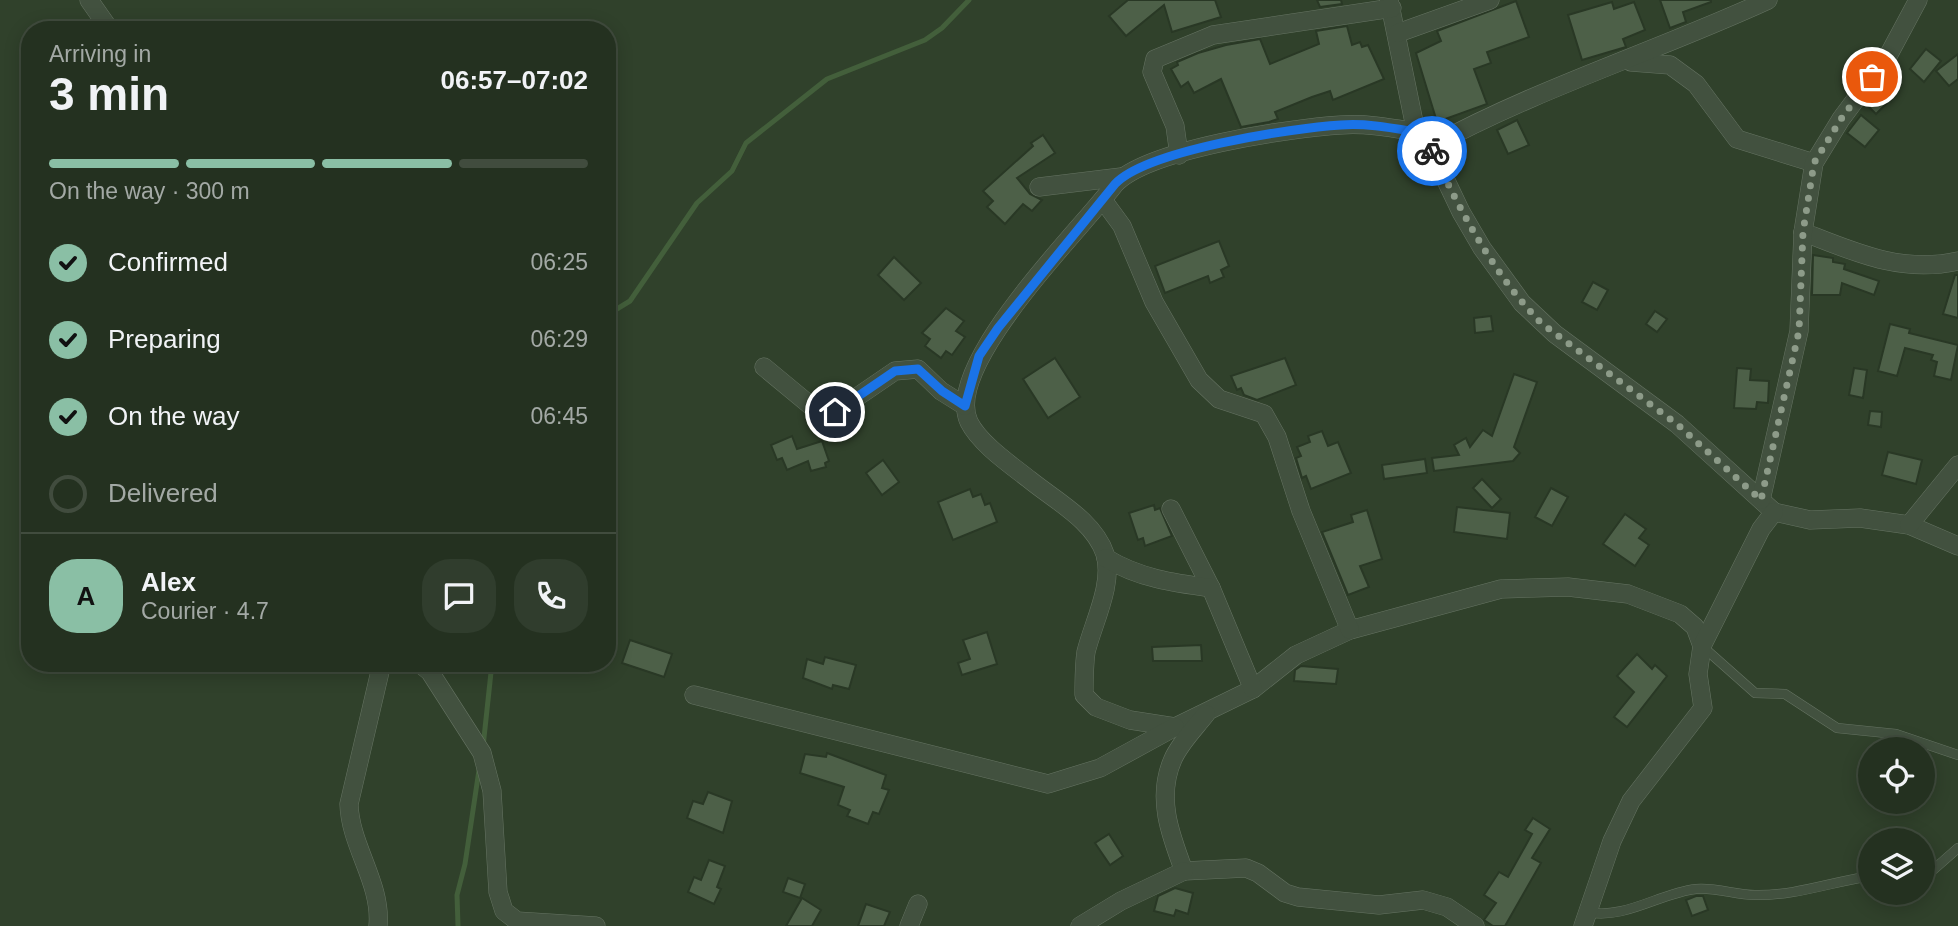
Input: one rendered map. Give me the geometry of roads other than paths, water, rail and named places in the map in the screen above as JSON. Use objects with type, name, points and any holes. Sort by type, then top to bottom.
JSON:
[{"type":"street","points":[[89,0],[104,21]]},
{"type":"street","points":[[1398,33],[1490,0]]},
{"type":"street","points":[[1430,147],[1482,118],[1768,0]]},
{"type":"street","points":[[1585,919],[1612,841],[1631,801],[1703,708],[1698,674],[1702,646],[1760,529],[1768,506],[1799,331],[1803,232],[1814,163],[1841,119],[1888,57],[1919,0]]},
{"type":"street","points":[[1179,155],[1175,126],[1152,72],[1155,59],[1213,34],[1391,4],[1416,132],[1430,147],[1461,212],[1521,303],[1541,323],[1677,424],[1768,506],[1810,520],[1860,518],[1909,525],[1958,546]]},
{"type":"street","points":[[1624,61],[1670,65],[1696,84],[1737,139],[1814,163]]},
{"type":"street","points":[[1039,187],[1121,177],[1139,167],[1179,155],[1261,136],[1342,125],[1379,126],[1416,132]]},
{"type":"street","points":[[1121,177],[1061,248],[985,347],[979,356],[965,406],[969,422],[984,440],[1081,520],[1096,536],[1106,558],[1102,594],[1087,650],[1084,695],[1096,707],[1130,720],[1175,727]]},
{"type":"street","points":[[1103,200],[1122,226],[1154,302],[1199,380],[1219,399],[1264,414],[1277,437],[1301,511],[1350,630]]},
{"type":"street","points":[[1803,232],[1864,256],[1904,266],[1958,261]]},
{"type":"street","points":[[764,367],[822,415],[835,412],[895,371],[918,369],[942,391],[965,406]]},
{"type":"street","points":[[1909,525],[1958,465]]},
{"type":"street","points":[[1171,509],[1211,588],[1253,689]]},
{"type":"street","points":[[1106,558],[1125,570],[1174,583],[1211,588]]},
{"type":"street","points":[[694,695],[1048,785],[1100,768],[1253,689],[1296,655],[1350,630],[1501,589],[1568,587],[1629,594],[1680,614],[1695,627],[1702,646]]},
{"type":"street","points":[[378,926],[377,903],[369,870],[349,820],[349,804],[380,672]]},
{"type":"street","points":[[430,672],[482,753],[492,792],[498,892],[504,911],[517,921],[596,926]]},
{"type":"street","points":[[1184,871],[1166,825],[1165,781],[1173,756],[1207,713]]},
{"type":"street","points":[[1083,925],[1121,901],[1184,871],[1246,869],[1258,873],[1285,893],[1298,897],[1379,905],[1423,900],[1447,907],[1475,926]]},
{"type":"street","points":[[909,926],[918,904]]},
{"type":"lane","points":[[1702,646],[1755,693],[1785,694],[1838,728],[1896,734],[1958,755]]},
{"type":"lane","points":[[1935,868],[1958,848]]},
{"type":"lane","points":[[1585,919],[1697,889],[1754,895],[1780,894],[1805,892],[1858,879]]},
{"type":"waterway","points":[[616,310],[630,301],[697,203],[732,171],[746,143],[827,79],[925,40],[942,28],[969,0]]},
{"type":"waterway","points":[[483,747],[491,672]]},
{"type":"waterway","points":[[458,926],[457,895],[465,864],[479,770]]}]
